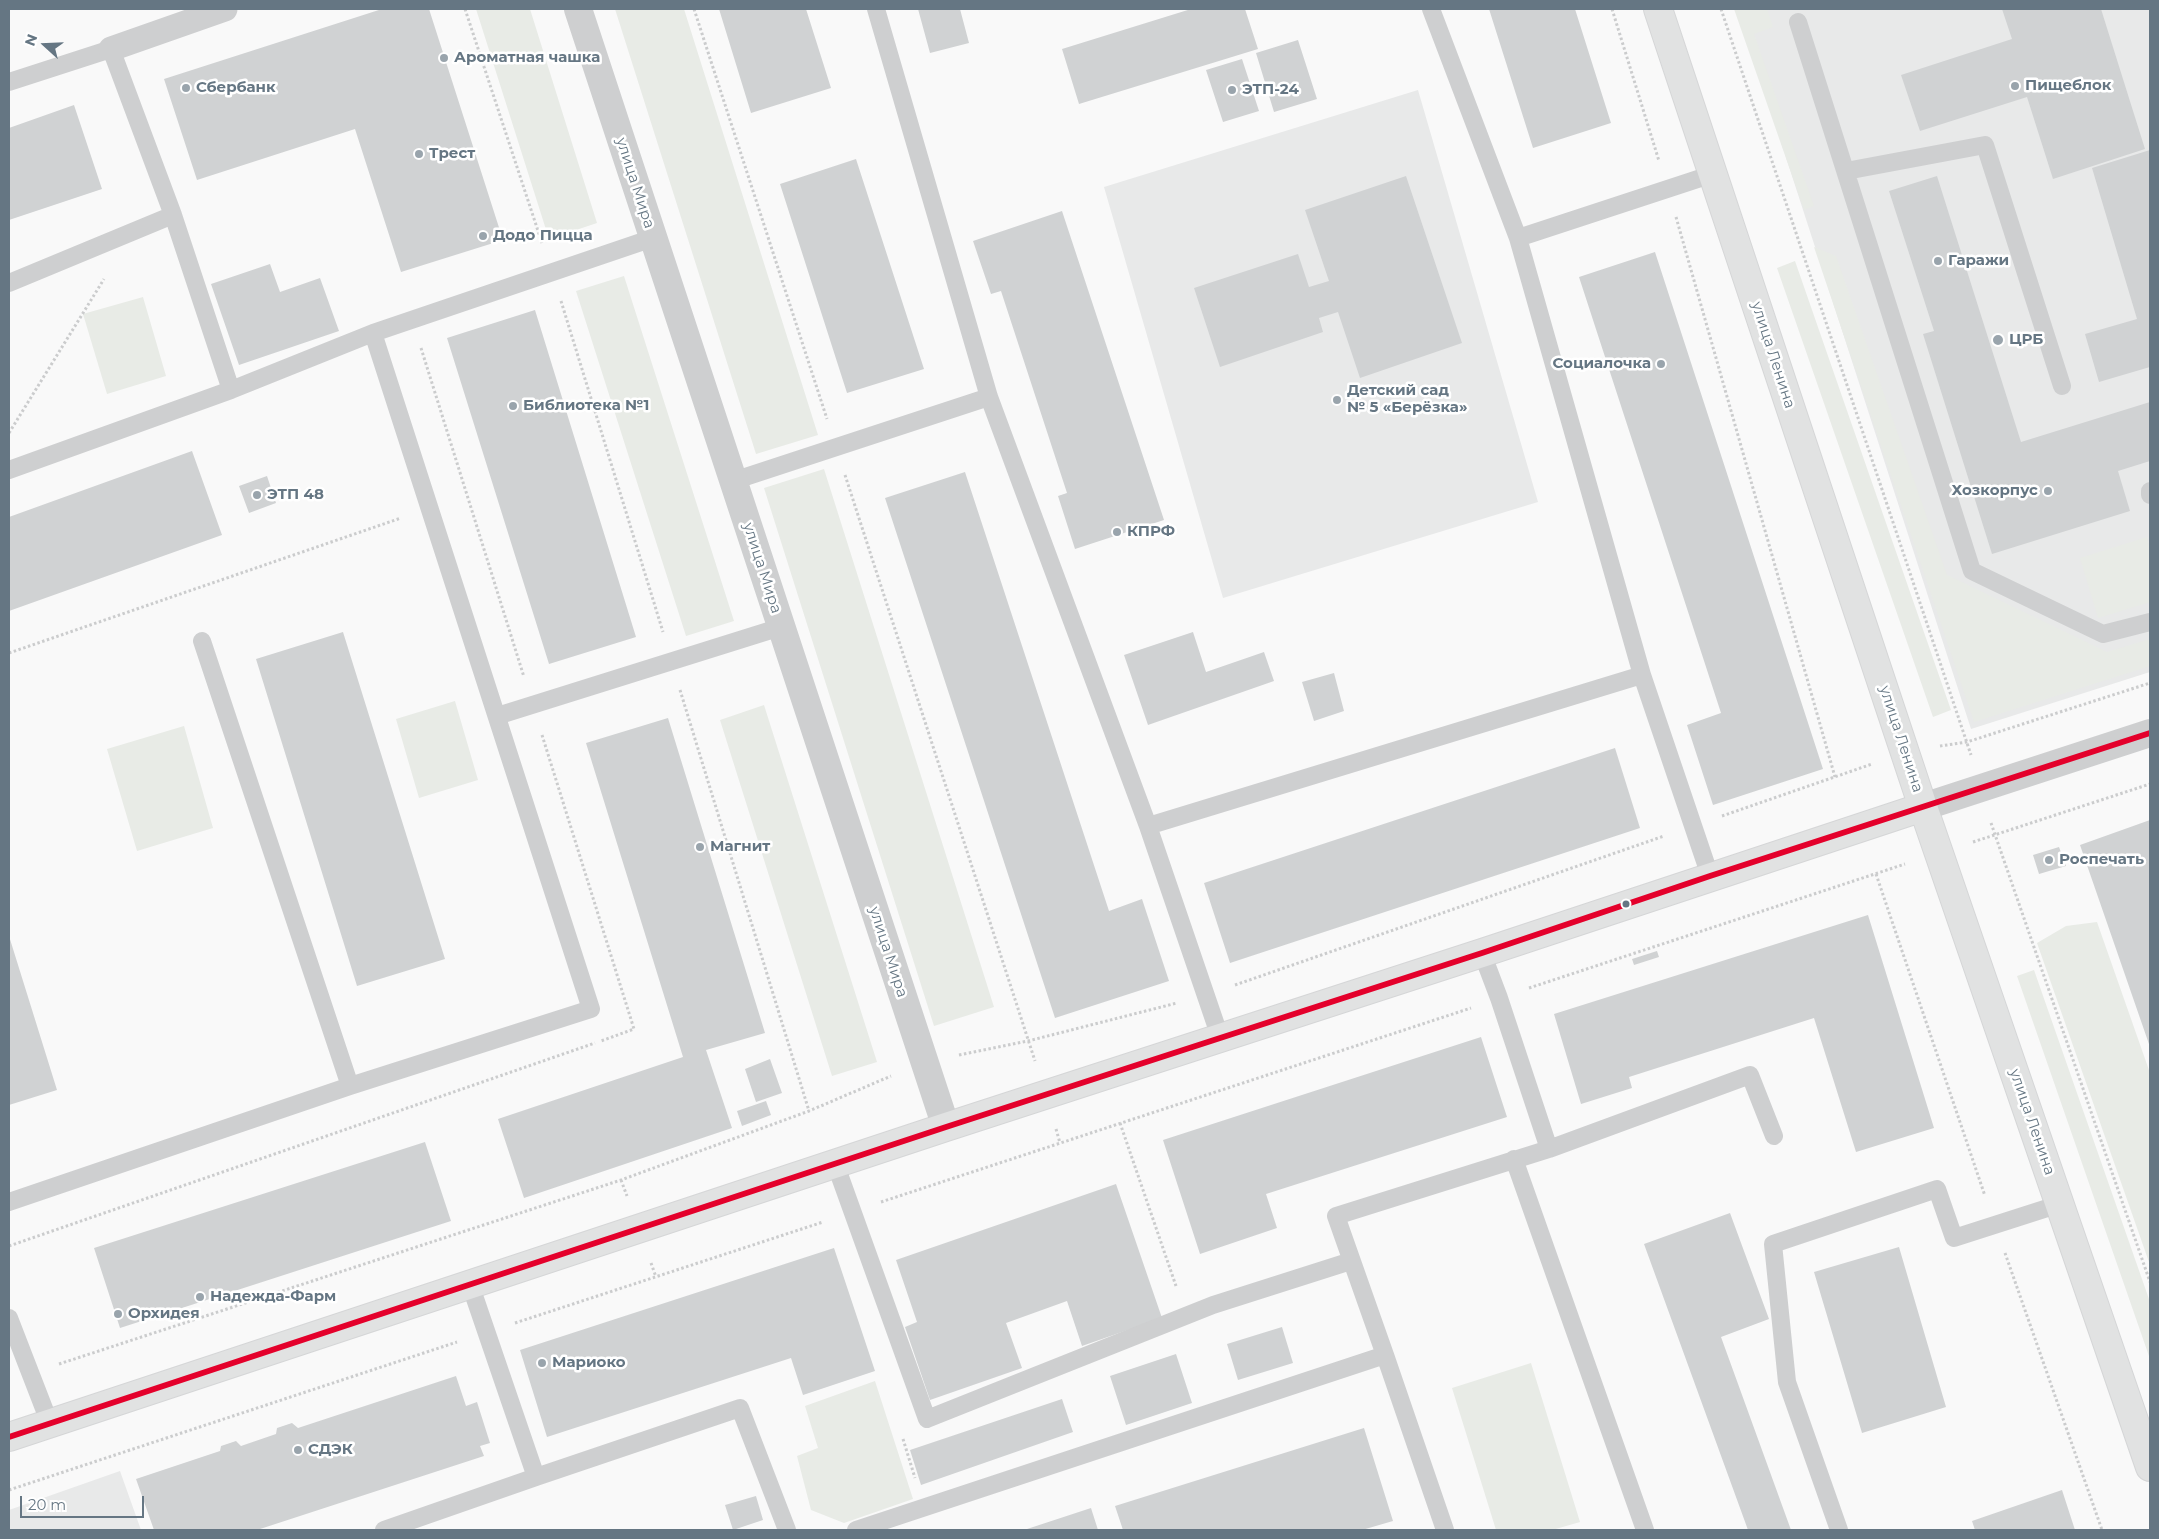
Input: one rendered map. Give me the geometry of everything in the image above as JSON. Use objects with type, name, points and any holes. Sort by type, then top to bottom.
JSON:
[{"type":"main road","name":"улица Ленина","points":[[1658,9],[1923,807],[2150,1467]]},
{"type":"main road","points":[[9,1437],[835,1163],[1482,953],[1923,807]]},
{"type":"street","points":[[111,49],[225,9]]},
{"type":"street","name":"улица Мира","points":[[578,9],[946,1127]]},
{"type":"street","points":[[1923,807],[2150,733]]},
{"type":"lane","points":[[876,9],[989,397],[1148,826],[1220,1037]]},
{"type":"lane","points":[[1431,9],[1518,238],[1642,675],[1710,876]]},
{"type":"lane","points":[[1798,22],[1972,571],[2103,634],[2150,622]]},
{"type":"lane","points":[[9,82],[111,49],[173,215],[231,390]]},
{"type":"lane","points":[[1846,171],[1984,145],[2062,386]]},
{"type":"lane","points":[[1518,238],[1713,174]]},
{"type":"lane","points":[[9,283],[173,215]]},
{"type":"lane","points":[[9,470],[231,390],[373,333],[653,238]]},
{"type":"lane","points":[[9,1202],[350,1086],[591,1008],[373,333]]},
{"type":"lane","points":[[733,481],[989,397]]},
{"type":"lane","points":[[497,716],[781,628]]},
{"type":"lane","points":[[202,641],[350,1086]]},
{"type":"lane","points":[[1148,826],[1642,675]]},
{"type":"lane","points":[[1482,953],[1499,998],[1549,1149]]},
{"type":"lane","points":[[1445,1530],[1386,1355],[1336,1216],[1549,1149],[1750,1075],[1774,1136]]},
{"type":"lane","points":[[1514,1159],[1645,1530]]},
{"type":"lane","points":[[835,1163],[927,1418],[1213,1306],[1351,1261]]},
{"type":"lane","points":[[1839,1530],[1787,1382],[1773,1244],[1937,1189],[1954,1238],[2060,1204]]},
{"type":"lane","points":[[470,1284],[536,1478]]},
{"type":"lane","points":[[9,1318],[50,1424]]},
{"type":"lane","points":[[856,1530],[1386,1355]]},
{"type":"lane","points":[[384,1530],[740,1408],[787,1530]]},
{"type":"path","points":[[465,9],[552,272],[809,1111]]},
{"type":"path","points":[[694,9],[1060,1143]]},
{"type":"path","points":[[1612,9],[1668,190],[1835,777]]},
{"type":"path","points":[[1721,9],[1967,742],[1995,835],[2150,1282]]},
{"type":"path","points":[[9,433],[133,232]]},
{"type":"path","points":[[9,653],[430,508]]},
{"type":"path","points":[[31,1373],[620,1180],[809,1111],[924,1063],[1028,1041],[1206,996],[1905,752],[1967,742],[2150,683]]},
{"type":"path","points":[[9,1490],[2150,784]]},
{"type":"path","points":[[9,1246],[634,1029]]},
{"type":"path","points":[[1120,1123],[1177,1290]]},
{"type":"shaded area","points":[[476,9],[530,9],[597,223],[549,239]]},
{"type":"shaded area","points":[[615,9],[684,9],[818,435],[756,454]]},
{"type":"shaded area","points":[[1734,9],[1767,9],[1773,27],[1754,34],[1814,206],[1804,210]]},
{"type":"shaded area","name":"ЦРБ","points":[[1738,9],[2150,9],[2150,672],[1971,729]]},
{"type":"shaded area","name":"Детский сад № 5 «Берёзка»","points":[[1418,90],[1538,502],[1223,598],[1104,187]]},
{"type":"shaded area","points":[[1814,247],[1836,256],[1947,575],[2107,652],[2150,639],[2150,666],[1974,722]]},
{"type":"shaded area","points":[[1795,261],[1951,710],[1933,717],[1777,268]]},
{"type":"shaded area","points":[[624,276],[734,621],[686,636],[576,291]]},
{"type":"shaded area","points":[[143,297],[166,376],[107,394],[83,314]]},
{"type":"shaded area","points":[[824,469],[994,1007],[934,1026],[764,488]]},
{"type":"shaded area","points":[[2147,537],[2150,548],[2150,602],[2098,618],[2080,558]]},
{"type":"shaded area","points":[[455,701],[478,780],[419,798],[396,719]]},
{"type":"shaded area","points":[[764,705],[877,1062],[832,1076],[720,720]]},
{"type":"shaded area","points":[[184,726],[213,828],[137,851],[107,749]]},
{"type":"shaded area","points":[[2097,922],[2150,1073],[2150,1265],[2037,943],[2066,926]]},
{"type":"shaded area","points":[[2034,970],[2150,1302],[2150,1359],[2017,976]]},
{"type":"shaded area","points":[[1531,1363],[1580,1522],[1552,1530],[1496,1530],[1452,1388]]},
{"type":"shaded area","points":[[875,1381],[913,1499],[844,1523],[811,1510],[797,1456],[818,1448],[805,1406]]},
{"type":"shaded area","points":[[120,1471],[141,1530],[9,1530],[9,1510]]},
{"type":"building","name":"Трест","points":[[382,9],[429,9],[503,240],[401,272],[355,129],[197,180],[164,79]]},
{"type":"building","points":[[719,9],[806,9],[831,88],[751,113]]},
{"type":"building","points":[[918,9],[960,9],[969,43],[930,53]]},
{"type":"building","points":[[1191,9],[1245,9],[1258,49],[1079,104],[1062,49]]},
{"type":"building","points":[[1489,9],[1575,9],[1611,123],[1533,148]]},
{"type":"building","name":"Пищеблок","points":[[2002,9],[2101,9],[2145,149],[2053,179],[2027,97],[1920,131],[1901,75],[2012,39]]},
{"type":"building","points":[[1298,40],[1317,99],[1274,112],[1256,53]]},
{"type":"building","name":"ЭТП-24","points":[[1242,59],[1259,111],[1223,122],[1206,70]]},
{"type":"building","points":[[74,105],[102,189],[9,220],[9,128]]},
{"type":"building","points":[[2150,150],[2150,367],[2099,382],[2085,334],[2137,319],[2092,168]]},
{"type":"building","points":[[856,159],[924,369],[847,393],[780,184]]},
{"type":"building","points":[[1406,176],[1462,343],[1360,378],[1338,312],[1319,318],[1323,332],[1220,367],[1194,288],[1298,254],[1309,287],[1329,281],[1305,210]]},
{"type":"building","points":[[1937,176],[2021,442],[2150,402],[2150,461],[2118,471],[2130,511],[1992,554],[1923,334],[1934,331],[1889,191]]},
{"type":"building","points":[[1062,211],[1164,520],[1075,549],[1058,496],[1067,493],[1001,291],[991,294],[973,241]]},
{"type":"building","points":[[1655,252],[1823,769],[1713,805],[1687,725],[1721,713],[1579,277]]},
{"type":"building","points":[[270,264],[280,292],[320,278],[339,331],[239,365],[211,284]]},
{"type":"building","points":[[535,310],[636,637],[549,664],[447,338]]},
{"type":"building","points":[[192,451],[222,535],[9,611],[9,517]]},
{"type":"building","points":[[965,472],[1109,911],[1142,899],[1169,981],[1055,1018],[885,498]]},
{"type":"building","name":"ЭТП 48","points":[[267,476],[276,503],[249,513],[239,486]]},
{"type":"building","points":[[343,632],[445,959],[357,986],[256,659]]},
{"type":"building","points":[[1193,632],[1206,672],[1264,652],[1274,681],[1148,725],[1124,655]]},
{"type":"building","points":[[1334,673],[1344,711],[1314,721],[1302,682]]},
{"type":"building","points":[[668,718],[765,1033],[706,1050],[732,1128],[524,1198],[498,1119],[683,1057],[586,743]]},
{"type":"building","points":[[1615,748],[1640,828],[1230,963],[1204,883]]},
{"type":"building","points":[[2150,820],[2150,1047],[2080,845]]},
{"type":"building","name":"Роспечать","points":[[2059,847],[2066,866],[2039,874],[2033,855]]},
{"type":"building","points":[[1868,915],[1934,1128],[1856,1152],[1814,1018],[1629,1077],[1632,1088],[1581,1104],[1554,1014]]},
{"type":"building","points":[[9,936],[57,1090],[9,1105]]},
{"type":"building","points":[[1657,951],[1659,957],[1634,965],[1632,959]]},
{"type":"building","points":[[1481,1037],[1507,1117],[1266,1194],[1277,1228],[1200,1254],[1163,1140]]},
{"type":"building","points":[[770,1059],[782,1093],[756,1102],[745,1069]]},
{"type":"building","points":[[766,1101],[771,1115],[742,1126],[737,1111]]},
{"type":"building","points":[[425,1142],[451,1221],[120,1328],[94,1248]]},
{"type":"building","points":[[1116,1184],[1162,1318],[1082,1346],[1067,1301],[1006,1323],[1022,1368],[930,1400],[905,1327],[917,1322],[896,1260]]},
{"type":"building","points":[[1730,1213],[1769,1319],[1721,1337],[1791,1530],[1748,1530],[1644,1244]]},
{"type":"building","points":[[1899,1247],[1946,1407],[1862,1433],[1814,1272]]},
{"type":"building","points":[[834,1248],[875,1371],[803,1395],[791,1358],[547,1437],[520,1350]]},
{"type":"building","points":[[1282,1327],[1293,1363],[1238,1380],[1227,1344]]},
{"type":"building","points":[[1176,1354],[1192,1403],[1126,1425],[1110,1376]]},
{"type":"building","points":[[456,1376],[466,1406],[477,1402],[490,1443],[480,1446],[484,1456],[257,1530],[154,1530],[136,1479],[220,1451],[221,1446],[236,1441],[241,1446],[276,1434],[277,1428],[292,1423],[298,1428]]},
{"type":"building","points":[[1062,1399],[1073,1432],[921,1485],[910,1450]]},
{"type":"building","points":[[1364,1428],[1393,1521],[1362,1530],[1123,1530],[1115,1506]]},
{"type":"building","points":[[2062,1490],[2075,1530],[1975,1530],[1972,1521]]},
{"type":"building","points":[[756,1496],[763,1520],[733,1530],[725,1505]]},
{"type":"building","points":[[1091,1508],[1098,1530],[1024,1530]]},
{"type":"transit line","points":[[9,1437],[946,1127],[2150,733]]},
{"type":"place","name":"Ароматная чашка","points":[[444,58]]},
{"type":"place","name":"Пищеблок","points":[[2015,86]]},
{"type":"place","name":"Сбербанк","points":[[186,88]]},
{"type":"place","name":"ЭТП-24","points":[[1232,90]]},
{"type":"place","name":"Трест","points":[[419,154]]},
{"type":"place","name":"Додо Пицца","points":[[483,236]]},
{"type":"place","name":"Гаражи","points":[[1938,261]]},
{"type":"place","name":"ЦРБ","points":[[1998,340]]},
{"type":"place","name":"Социалочка","points":[[1661,364]]},
{"type":"place","name":"Детский сад № 5 «Берёзка»","points":[[1337,400]]},
{"type":"place","name":"Библиотека №1","points":[[513,406]]},
{"type":"place","name":"Хозкорпус","points":[[2048,491]]},
{"type":"place","name":"ЭТП 48","points":[[257,495]]},
{"type":"place","name":"КПРФ","points":[[1117,532]]},
{"type":"place","name":"Магнит","points":[[700,847]]},
{"type":"place","name":"Роспечать","points":[[2049,860]]},
{"type":"place","name":"Надежда-Фарм","points":[[200,1297]]},
{"type":"place","name":"Орхидея","points":[[118,1314]]},
{"type":"place","name":"Мариоко","points":[[542,1363]]},
{"type":"place","name":"СДЭК","points":[[298,1450]]}]
